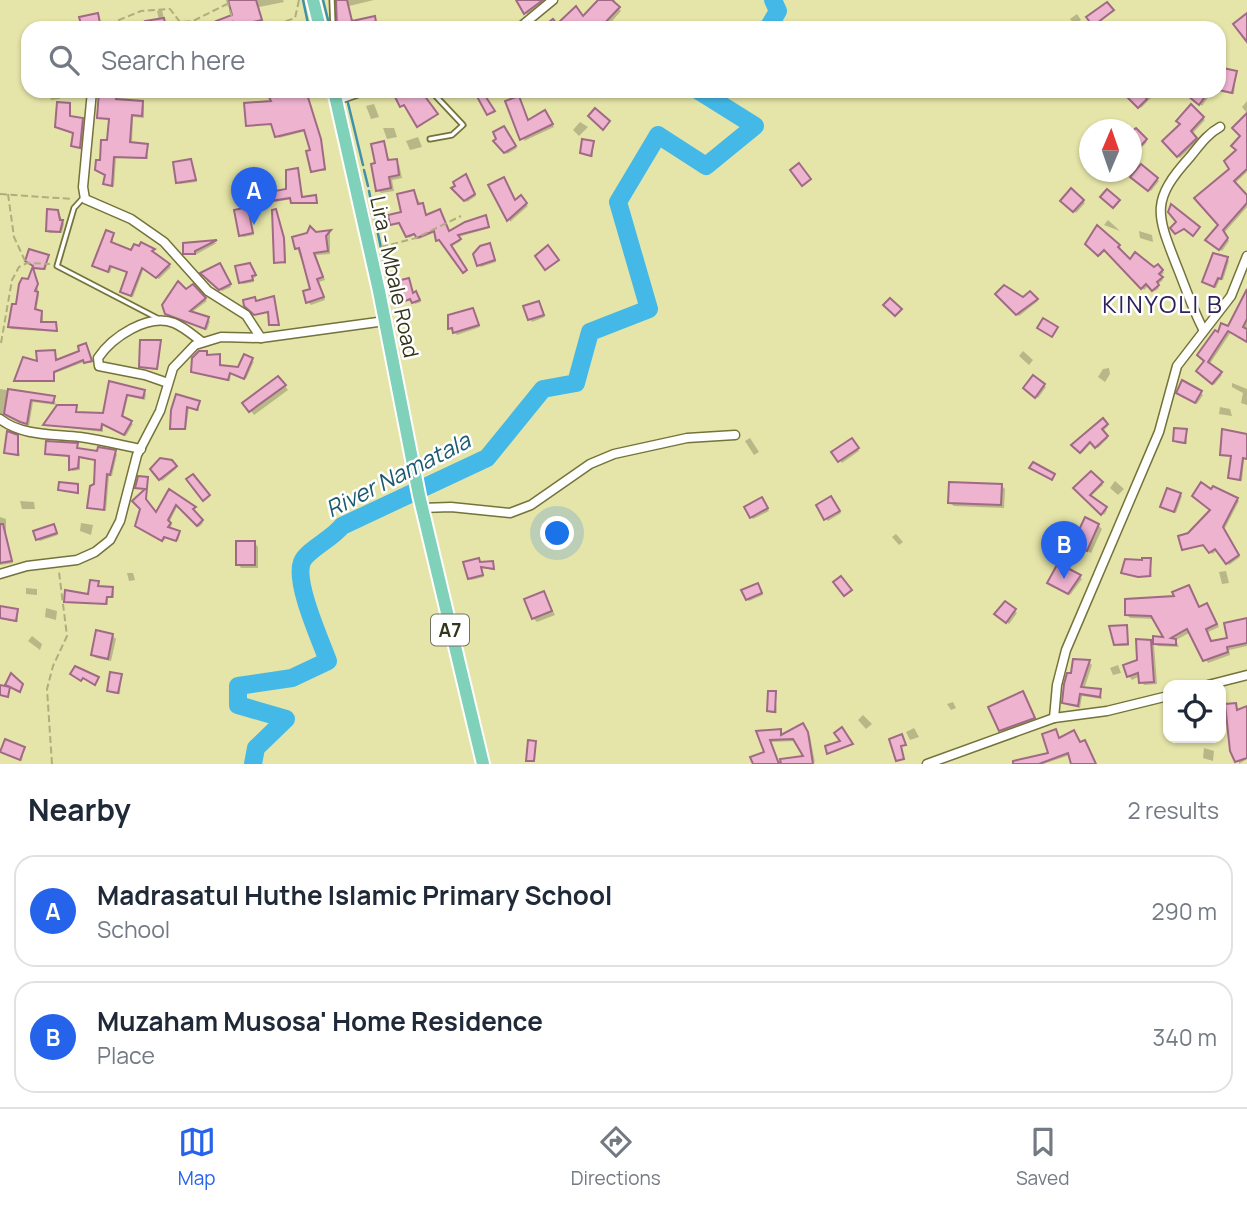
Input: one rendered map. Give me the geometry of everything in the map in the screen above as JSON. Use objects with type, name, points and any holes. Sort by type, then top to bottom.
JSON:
[{"type":"main road","points":[[313,0],[318,21]]},
{"type":"main road","name":"Lira - Mbale Road","points":[[335,98],[420,501]]},
{"type":"main road","name":"A7","points":[[420,501],[483,764]]},
{"type":"street","points":[[528,21],[553,0]]},
{"type":"street","points":[[91,98],[84,197],[92,204],[138,223],[164,242],[208,291],[246,315],[261,338]]},
{"type":"street","points":[[1203,329],[1167,245],[1161,218],[1162,195],[1169,180],[1209,133],[1220,127]]},
{"type":"street","points":[[1054,718],[1057,685],[1066,650],[1159,432],[1177,366],[1231,296],[1247,256]]},
{"type":"street","points":[[168,383],[145,375],[104,368],[97,363],[103,351],[134,329],[161,320],[175,323],[202,342]]},
{"type":"street","points":[[0,574],[27,566],[57,564],[87,556],[110,540],[120,521],[141,449],[160,411],[168,383],[179,360],[202,342],[241,335],[261,338],[384,321]]},
{"type":"street","points":[[0,419],[10,428],[32,433],[82,438],[141,449]]},
{"type":"street","points":[[420,501],[510,513],[531,505],[590,464],[614,454],[687,438],[735,435]]},
{"type":"street","points":[[1226,680],[1247,675]]},
{"type":"street","points":[[927,764],[1022,732],[1054,718],[1107,711],[1163,697]]},
{"type":"lane","points":[[332,0],[333,21]]},
{"type":"lane","points":[[430,139],[452,135],[463,125],[437,98]]},
{"type":"lane","points":[[84,197],[74,208],[56,264],[64,271],[161,320]]},
{"type":"path","points":[[286,21],[295,18],[299,0]]},
{"type":"path","points":[[192,21],[227,2],[233,21]]},
{"type":"path","points":[[116,21],[141,10],[170,9],[179,21]]},
{"type":"path","points":[[0,194],[47,200],[84,197]]},
{"type":"path","points":[[8,194],[14,237],[26,263]]},
{"type":"path","points":[[369,249],[416,238],[461,216]]},
{"type":"path","points":[[1,343],[12,280],[19,267],[26,263],[56,264]]},
{"type":"path","points":[[52,764],[47,689],[53,666],[67,636],[57,564]]},
{"type":"building","points":[[228,0],[256,0],[262,20],[216,21],[232,15]]},
{"type":"building","points":[[336,0],[347,0],[352,21],[337,21]]},
{"type":"building","points":[[516,0],[543,0],[524,14]]},
{"type":"building","points":[[598,0],[612,0],[620,7],[607,21],[560,21],[576,6],[583,16]]},
{"type":"building","points":[[1107,2],[1114,10],[1100,21],[1089,21],[1086,17]]},
{"type":"building","points":[[98,13],[100,21],[80,21],[79,17]]},
{"type":"building","points":[[1247,13],[1247,42],[1233,24]]},
{"type":"building","points":[[375,16],[376,21],[352,21]]},
{"type":"building","points":[[1226,69],[1237,71],[1232,93],[1226,92]]},
{"type":"building","points":[[98,98],[143,101],[142,116],[132,115],[130,142],[148,144],[146,158],[114,157],[112,186],[103,184],[105,175],[95,170],[96,160],[100,160],[101,140],[107,140],[109,119],[97,118]]},
{"type":"building","points":[[270,98],[308,98],[321,139],[325,169],[311,172],[306,151],[310,150],[304,130],[275,137],[271,124],[246,126],[244,103],[271,101]]},
{"type":"building","points":[[396,98],[426,98],[438,114],[417,127],[404,105],[400,107]]},
{"type":"building","points":[[478,98],[487,98],[495,111],[487,115]]},
{"type":"building","points":[[520,98],[528,120],[545,110],[553,124],[520,140],[505,101]]},
{"type":"building","points":[[1128,98],[1146,98],[1138,108]]},
{"type":"building","points":[[1190,98],[1204,98],[1199,105]]},
{"type":"building","points":[[57,102],[70,103],[70,116],[83,118],[80,148],[71,146],[73,133],[55,127]]},
{"type":"building","points":[[1191,104],[1204,117],[1191,131],[1197,138],[1177,157],[1162,141],[1180,124],[1176,121]]},
{"type":"building","points":[[595,108],[610,121],[603,130],[588,116]]},
{"type":"building","points":[[1247,113],[1247,169],[1234,181],[1247,195],[1247,203],[1223,230],[1228,238],[1219,250],[1205,240],[1218,225],[1194,198],[1229,169],[1224,161],[1236,150],[1231,146],[1240,136],[1232,128]]},
{"type":"building","points":[[504,126],[516,146],[504,153],[493,141],[496,139],[493,132]]},
{"type":"building","points":[[582,139],[594,141],[591,156],[580,153]]},
{"type":"building","points":[[384,141],[388,160],[397,159],[399,175],[389,177],[391,188],[376,191],[371,164],[375,163],[371,144]]},
{"type":"building","points":[[191,159],[196,180],[176,183],[173,162]]},
{"type":"building","points":[[799,163],[811,179],[802,186],[790,170]]},
{"type":"building","points":[[1142,165],[1158,178],[1148,191],[1136,182],[1142,182]]},
{"type":"building","points":[[298,168],[302,197],[316,195],[317,203],[291,203],[290,198],[265,202],[264,193],[286,189],[286,170]]},
{"type":"building","points":[[466,174],[475,194],[464,201],[451,188],[455,186],[453,182]]},
{"type":"building","points":[[504,177],[515,200],[521,195],[527,203],[507,221],[488,185]]},
{"type":"building","points":[[1071,188],[1084,200],[1073,212],[1060,201]]},
{"type":"building","points":[[1107,189],[1120,200],[1113,208],[1100,197]]},
{"type":"building","points":[[414,190],[418,204],[423,203],[426,215],[440,209],[449,231],[486,215],[489,227],[458,235],[461,239],[451,245],[467,270],[463,273],[439,240],[436,241],[434,231],[417,238],[414,234],[406,237],[399,223],[390,225],[388,215],[401,212],[397,194]]},
{"type":"building","points":[[1171,204],[1200,227],[1193,236],[1184,229],[1175,234],[1170,228],[1176,222],[1168,212]]},
{"type":"building","points":[[248,207],[253,233],[239,236],[234,210]]},
{"type":"building","points":[[47,209],[58,210],[60,220],[63,220],[60,232],[46,231]]},
{"type":"building","points":[[276,209],[284,238],[285,262],[274,263],[272,210]]},
{"type":"building","points":[[1097,225],[1120,245],[1118,247],[1130,259],[1135,252],[1154,267],[1158,264],[1163,270],[1159,274],[1163,277],[1157,282],[1159,285],[1152,291],[1146,284],[1141,289],[1104,250],[1098,256],[1085,244]]},
{"type":"building","points":[[310,226],[316,232],[331,230],[326,236],[328,251],[314,253],[323,277],[317,279],[324,297],[306,303],[303,291],[310,289],[299,248],[295,249],[292,237],[307,233]]},
{"type":"building","points":[[106,230],[114,233],[111,242],[131,250],[134,244],[139,246],[141,242],[155,249],[152,251],[170,264],[156,278],[142,268],[131,296],[120,292],[127,272],[110,266],[108,272],[92,266]]},
{"type":"building","points":[[217,240],[195,251],[195,254],[183,254],[183,243]]},
{"type":"building","points":[[490,243],[495,260],[477,266],[473,254],[480,246]]},
{"type":"building","points":[[548,245],[559,260],[545,270],[535,256]]},
{"type":"building","points":[[29,249],[49,255],[44,269],[33,268],[38,284],[35,291],[38,292],[35,309],[42,311],[41,322],[56,322],[57,331],[8,327],[19,284],[22,278],[28,279],[33,266],[25,261]]},
{"type":"building","points":[[1213,253],[1228,257],[1221,279],[1218,278],[1214,287],[1202,282]]},
{"type":"building","points":[[220,263],[231,284],[219,290],[200,273]]},
{"type":"building","points":[[250,263],[256,275],[252,276],[253,280],[239,283],[235,266]]},
{"type":"building","points":[[409,278],[413,293],[416,291],[420,300],[412,303],[410,299],[403,302],[397,281]]},
{"type":"building","points":[[178,281],[186,289],[193,284],[206,298],[190,311],[209,317],[205,329],[165,314],[162,305]]},
{"type":"building","points":[[1004,285],[1023,297],[1030,291],[1038,299],[1016,315],[995,294]]},
{"type":"building","points":[[1247,289],[1247,319],[1243,327],[1247,329],[1247,342],[1228,331],[1208,362],[1222,372],[1212,384],[1196,371],[1204,361],[1197,355],[1215,330],[1218,332],[1221,323],[1228,326]]},
{"type":"building","points":[[274,296],[279,325],[269,325],[268,312],[254,315],[244,306],[243,300],[255,297],[256,301]]},
{"type":"building","points":[[890,298],[902,309],[895,316],[883,305]]},
{"type":"building","points":[[539,301],[544,315],[528,320],[523,306]]},
{"type":"building","points":[[473,308],[479,325],[453,333],[452,328],[448,329],[448,315]]},
{"type":"building","points":[[1043,318],[1058,327],[1052,337],[1037,328]]},
{"type":"building","points":[[140,340],[161,340],[157,369],[139,367]]},
{"type":"building","points":[[86,343],[92,361],[84,363],[83,360],[54,372],[54,381],[14,381],[23,357],[37,361],[36,351],[55,350],[56,360],[79,351],[78,346]]},
{"type":"building","points":[[199,351],[207,351],[207,355],[220,354],[220,365],[238,367],[244,354],[253,358],[244,379],[230,373],[228,380],[191,372],[192,358]]},
{"type":"building","points":[[1033,375],[1045,384],[1035,398],[1023,388]]},
{"type":"building","points":[[278,376],[286,385],[249,412],[242,403]]},
{"type":"building","points":[[1182,380],[1202,391],[1195,403],[1176,393]]},
{"type":"building","points":[[109,381],[145,390],[143,398],[127,395],[122,416],[132,421],[124,435],[102,424],[101,430],[43,425],[57,405],[77,405],[76,412],[103,413]]},
{"type":"building","points":[[8,389],[55,396],[53,403],[31,400],[27,424],[4,414]]},
{"type":"building","points":[[176,394],[200,401],[197,410],[187,407],[185,429],[170,429],[171,410]]},
{"type":"building","points":[[1103,418],[1108,424],[1102,429],[1108,436],[1095,448],[1090,442],[1080,453],[1071,445]]},
{"type":"building","points":[[1174,428],[1187,429],[1185,443],[1173,441]]},
{"type":"building","points":[[1222,429],[1247,434],[1247,459],[1243,458],[1240,480],[1228,478],[1231,456],[1220,455]]},
{"type":"building","points":[[7,431],[18,435],[18,455],[4,453]]},
{"type":"building","points":[[852,438],[859,448],[838,462],[831,452]]},
{"type":"building","points":[[46,441],[78,443],[77,448],[97,451],[98,447],[116,450],[110,475],[107,474],[104,510],[87,508],[90,486],[94,484],[95,460],[79,457],[78,468],[69,470],[69,456],[45,454]]},
{"type":"building","points":[[160,458],[172,460],[177,466],[159,480],[150,469]]},
{"type":"building","points":[[1033,462],[1055,474],[1052,480],[1029,468]]},
{"type":"building","points":[[1091,471],[1103,482],[1090,495],[1107,507],[1101,515],[1073,488]]},
{"type":"building","points":[[193,474],[210,495],[203,501],[186,479]]},
{"type":"building","points":[[138,476],[148,477],[146,499],[156,512],[169,489],[196,507],[193,509],[203,520],[197,526],[176,505],[168,520],[171,523],[168,527],[180,531],[176,541],[164,537],[162,541],[135,526],[140,509],[132,501],[145,489],[135,488]]},
{"type":"building","points":[[59,482],[78,484],[78,493],[58,490]]},
{"type":"building","points":[[949,482],[1002,484],[1001,505],[948,503]]},
{"type":"building","points":[[1201,482],[1211,489],[1213,486],[1238,498],[1223,527],[1239,555],[1226,564],[1215,549],[1209,553],[1203,545],[1182,550],[1178,536],[1188,533],[1210,510],[1192,496]]},
{"type":"building","points":[[1167,488],[1181,493],[1174,512],[1160,507]]},
{"type":"building","points":[[831,496],[840,511],[824,520],[816,505]]},
{"type":"building","points":[[762,497],[768,508],[750,518],[744,507]]},
{"type":"building","points":[[1085,517],[1099,524],[1087,551],[1072,545]]},
{"type":"building","points":[[0,524],[3,524],[12,561],[0,563]]},
{"type":"building","points":[[54,524],[57,533],[36,540],[33,531]]},
{"type":"building","points":[[236,541],[255,541],[255,565],[236,565]]},
{"type":"building","points":[[479,558],[480,562],[493,561],[494,569],[481,567],[483,575],[468,579],[463,562]]},
{"type":"building","points":[[1151,558],[1150,576],[1138,577],[1121,573],[1125,559]]},
{"type":"building","points":[[1058,563],[1081,575],[1068,594],[1047,583]]},
{"type":"building","points":[[841,576],[852,590],[844,596],[833,582]]},
{"type":"building","points":[[90,580],[99,581],[98,586],[113,587],[112,597],[107,597],[106,604],[64,602],[65,590],[88,594]]},
{"type":"building","points":[[758,583],[762,593],[746,600],[741,590]]},
{"type":"building","points":[[1189,585],[1199,607],[1207,603],[1217,624],[1206,629],[1211,641],[1227,638],[1224,623],[1247,618],[1247,643],[1227,647],[1228,652],[1203,661],[1187,629],[1171,638],[1176,639],[1176,645],[1153,644],[1153,636],[1163,637],[1151,616],[1125,615],[1125,599],[1174,596],[1172,592]]},
{"type":"building","points":[[544,591],[552,611],[532,619],[524,599]]},
{"type":"building","points":[[1005,601],[1016,609],[1006,623],[994,614]]},
{"type":"building","points":[[0,606],[18,609],[16,621],[0,618]]},
{"type":"building","points":[[1127,625],[1128,644],[1114,645],[1109,626]]},
{"type":"building","points":[[96,630],[113,634],[108,659],[91,655]]},
{"type":"building","points":[[1136,639],[1151,640],[1154,682],[1139,683],[1138,673],[1127,677],[1123,665],[1137,660]]},
{"type":"building","points":[[1073,659],[1090,660],[1081,687],[1101,689],[1100,697],[1080,694],[1078,706],[1062,703],[1064,684],[1067,673],[1071,673]]},
{"type":"building","points":[[75,666],[99,677],[95,685],[70,674]]},
{"type":"building","points":[[110,672],[122,674],[118,693],[107,691]]},
{"type":"building","points":[[11,673],[23,684],[20,692],[5,685]]},
{"type":"building","points":[[0,685],[10,687],[8,697],[0,695]]},
{"type":"building","points":[[768,691],[776,691],[775,712],[767,711]]},
{"type":"building","points":[[1023,691],[1035,718],[999,731],[988,707]]},
{"type":"building","points":[[1236,703],[1237,710],[1247,706],[1247,758],[1235,762],[1230,751],[1226,704]]},
{"type":"building","points":[[803,723],[808,732],[813,764],[781,764],[780,759],[803,756],[793,739],[770,740],[779,764],[753,764],[750,757],[764,752],[756,731],[781,729],[781,735]]},
{"type":"building","points":[[842,727],[853,744],[827,754],[825,746],[840,741],[834,733]]},
{"type":"building","points":[[1056,729],[1059,738],[1074,730],[1080,742],[1085,740],[1096,764],[1071,764],[1068,753],[1039,764],[1013,764],[1013,761],[1048,753],[1042,734]]},
{"type":"building","points":[[902,734],[906,745],[901,746],[904,759],[896,761],[889,739]]},
{"type":"building","points":[[5,739],[25,747],[20,760],[0,752]]},
{"type":"building","points":[[528,740],[536,741],[534,761],[526,761]]},
{"type":"waterway","points":[[303,0],[308,21]]},
{"type":"waterway","points":[[323,0],[328,21]]},
{"type":"waterway","name":"River Namatala","points":[[772,21],[778,11],[773,0]]},
{"type":"waterway","name":"River Namatala","points":[[253,764],[256,748],[286,719],[238,705],[238,686],[292,678],[328,661],[305,596],[300,571],[302,562],[342,526],[487,458],[543,389],[576,383],[590,332],[649,309],[618,202],[658,135],[706,166],[755,126],[710,98]]},
{"type":"waterway","points":[[348,103],[363,165]]},
{"type":"waterway","points":[[364,170],[368,186]]},
{"type":"waterway","points":[[369,191],[393,305]]},
{"type":"place","name":"Madrasatul Huthe Islamic Primary School","points":[[254,225]]},
{"type":"place","name":"Muzaham Musosa' Home Residence","points":[[1064,579]]},
{"type":"district","name":"KINYOLI B","points":[[1163,305]]}]
